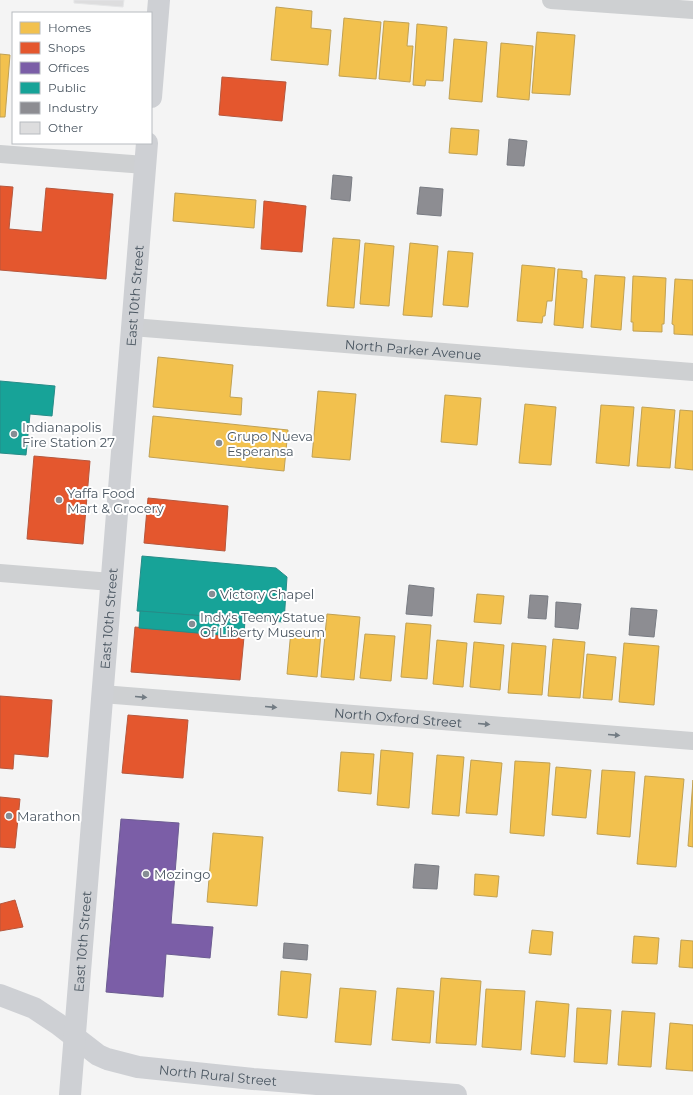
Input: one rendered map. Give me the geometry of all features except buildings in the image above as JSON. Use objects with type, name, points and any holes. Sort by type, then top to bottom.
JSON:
[{"type":"main road","points":[[152,85],[159,0]]},
{"type":"main road","name":"East 10th Street","points":[[70,1095],[147,144]]},
{"type":"main road","name":"North Rural Street","points":[[0,995],[34,1008],[58,1024],[98,1055],[138,1067],[253,1079],[456,1095]]},
{"type":"street","points":[[552,0],[693,10]]},
{"type":"street","points":[[0,154],[145,165]]},
{"type":"street","name":"North Parker Avenue","points":[[132,327],[693,372]]},
{"type":"street","points":[[0,573],[111,582]]},
{"type":"street","name":"North Oxford Street","points":[[102,694],[693,742]]},
{"type":"place","name":"Indianapolis Fire Station 27","points":[[14,434]]},
{"type":"place","name":"Grupo Nueva Esperansa","points":[[219,443]]},
{"type":"place","name":"Yaffa Food Mart & Grocery","points":[[59,500]]},
{"type":"place","name":"Victory Chapel","points":[[212,594]]},
{"type":"place","name":"Indy's Teeny Statue Of Liberty Museum","points":[[192,624]]},
{"type":"place","name":"Marathon","points":[[9,816]]},
{"type":"place","name":"Mozingo","points":[[146,874]]}]
